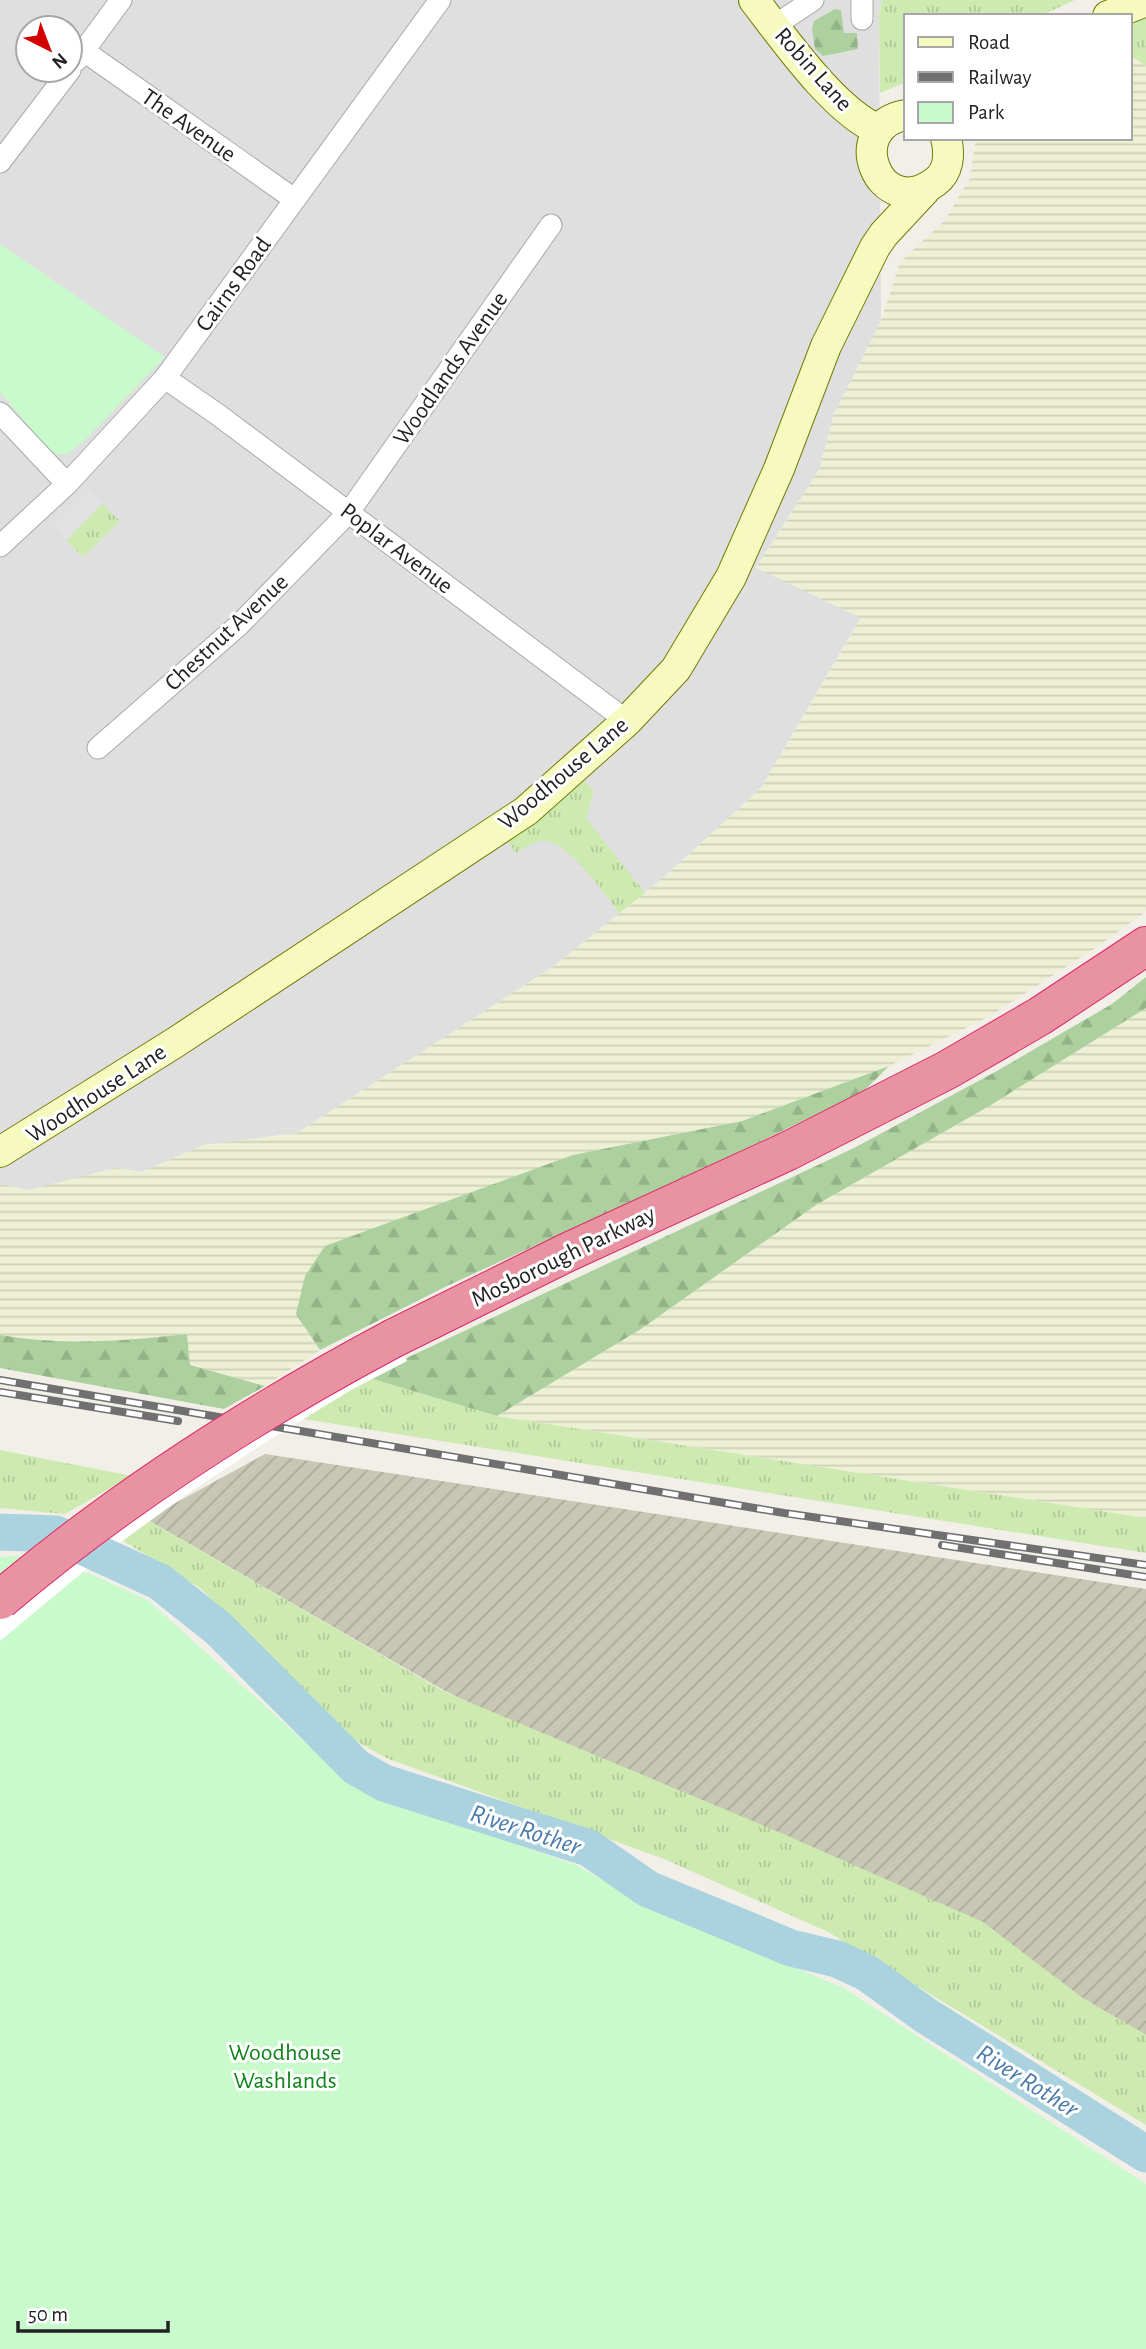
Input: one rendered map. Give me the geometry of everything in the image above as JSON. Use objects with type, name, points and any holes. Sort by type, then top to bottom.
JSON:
[{"type":"highway","name":"Mosborough Parkway","points":[[0,1600],[73,1541],[157,1479],[273,1405],[394,1338],[568,1252],[788,1151],[947,1070],[1041,1016],[1146,946]]},
{"type":"street","points":[[84,51],[121,0]]},
{"type":"street","name":"Cairns Road","points":[[0,546],[67,484],[165,378],[440,0]]},
{"type":"street","name":"Robin Lane","points":[[754,0],[830,92],[866,124],[880,130]]},
{"type":"street","points":[[774,26],[813,0]]},
{"type":"street","points":[[1113,14],[1146,1]]},
{"type":"street","name":"The Avenue","points":[[84,51],[295,200]]},
{"type":"street","points":[[0,162],[59,84]]},
{"type":"street","points":[[904,116],[890,121],[880,130],[871,153],[873,167],[889,187],[898,191],[912,193],[925,190]]},
{"type":"street","name":"Woodhouse Lane","points":[[0,1152],[176,1042],[526,811],[627,721],[676,668],[731,577],[779,469],[825,346],[884,234],[925,190],[940,178],[947,167],[949,153],[946,140]]},
{"type":"street","name":"Woodhouse Lane","points":[[884,234],[889,187]]},
{"type":"street","name":"Woodlands Avenue","points":[[349,512],[551,225]]},
{"type":"street","name":"Poplar Avenue","points":[[165,378],[627,721]]},
{"type":"street","points":[[0,413],[67,484]]},
{"type":"street","name":"Chestnut Avenue","points":[[98,748],[239,625],[349,512]]},
{"type":"shaded area","points":[[0,0],[882,0],[879,16],[881,321],[834,414],[819,470],[756,567],[861,617],[761,788],[663,878],[554,966],[297,1133],[204,1145],[141,1172],[115,1168],[28,1191],[0,1184]]},
{"type":"shaded area","points":[[1132,56],[1146,66],[1146,911],[1100,945],[990,1016],[889,1066],[742,1121],[573,1155],[296,1314],[320,1350],[265,1386],[190,1365],[187,1334],[123,1341],[27,1340],[0,1335],[0,1184],[28,1190],[115,1168],[141,1172],[204,1145],[297,1133],[554,966],[663,878],[761,788],[861,618],[756,568],[819,470],[834,414],[881,321],[900,262],[945,220],[970,178],[976,140],[1132,140]]},
{"type":"shaded area","points":[[89,490],[102,504],[66,540],[53,526]]},
{"type":"shaded area","points":[[1146,1008],[1146,1518],[497,1416],[641,1329],[816,1205],[991,1105]]},
{"type":"shaded area","points":[[265,1454],[1146,1589],[1146,2035],[1084,1999],[445,1691],[146,1519]]},
{"type":"green space","points":[[882,0],[1075,0],[1044,14],[904,14],[904,83],[880,93],[879,16]]},
{"type":"green space","points":[[835,9],[841,10],[844,33],[857,33],[858,49],[823,56],[815,49],[812,29],[814,21]]},
{"type":"green space","points":[[1146,19],[1146,66],[1132,56],[1132,22]]},
{"type":"green space","points":[[0,244],[165,357],[85,440],[66,455],[57,454],[46,447],[0,392]]},
{"type":"green space","points":[[102,504],[120,521],[83,557],[66,540]]},
{"type":"green space","points":[[584,780],[594,791],[586,818],[645,893],[619,913],[585,869],[562,848],[551,842],[541,841],[516,853],[507,840],[531,826]]},
{"type":"green space","points":[[1146,977],[1146,1008],[991,1105],[816,1205],[641,1329],[497,1416],[366,1377],[854,1148],[995,1072],[1112,1004]]},
{"type":"green space","points":[[889,1066],[863,1092],[447,1286],[320,1350],[296,1314],[305,1276],[325,1246],[573,1155],[742,1121]]},
{"type":"green space","points":[[187,1334],[190,1365],[265,1386],[224,1409],[0,1368],[0,1335],[94,1341]]},
{"type":"green space","points":[[366,1377],[497,1416],[1146,1518],[1146,1553],[303,1419]]},
{"type":"green space","points":[[0,1450],[132,1476],[65,1514],[0,1508]]},
{"type":"green space","points":[[146,1519],[445,1692],[781,1833],[983,1922],[1084,1999],[1146,2035],[1146,2125],[828,1932],[664,1859],[386,1758],[354,1740],[200,1588],[120,1539]]},
{"type":"green space","name":"Woodhouse Washlands","points":[[19,1556],[91,1574],[149,1601],[349,1782],[404,1806],[576,1865],[658,1912],[842,1987],[1146,2184],[1146,2349],[0,2349],[0,1557]]},
{"type":"pier","points":[[384,1321],[407,1361],[351,1390],[187,1494],[106,1553],[0,1641],[0,1584],[343,1346]]},
{"type":"waterway","name":"River Rother","points":[[0,1532],[56,1534],[160,1582],[219,1629],[356,1767],[384,1783],[589,1848],[648,1889],[791,1948],[837,1959],[867,1973],[925,2015],[1146,2154]]},
{"type":"railway","points":[[0,1380],[784,1513],[1146,1565]]},
{"type":"railway","points":[[0,1392],[178,1421]]},
{"type":"railway","points":[[942,1545],[1146,1577]]}]
